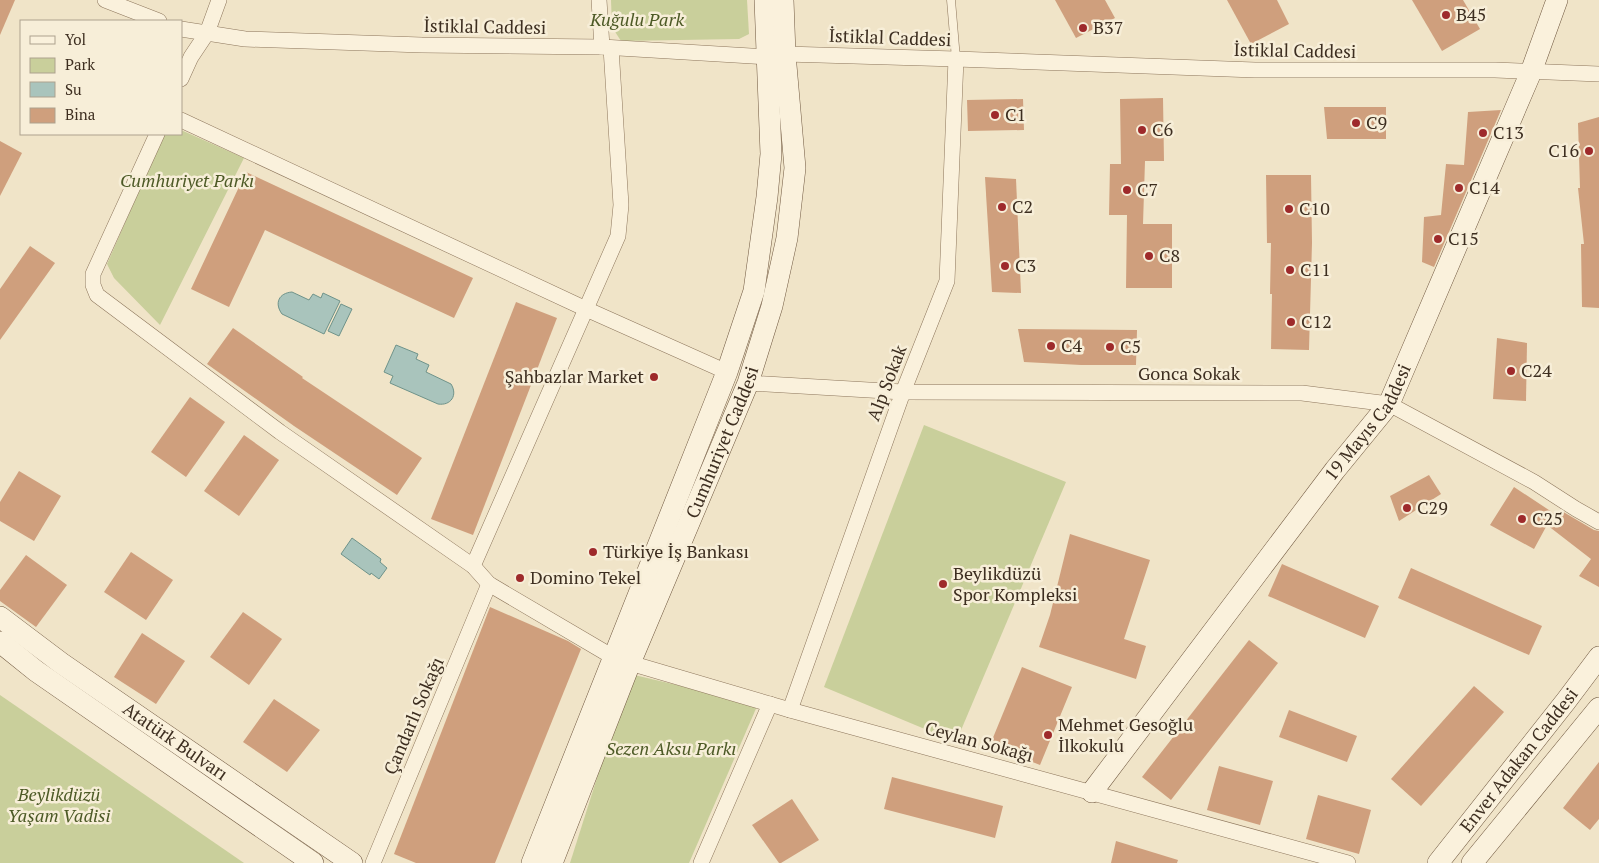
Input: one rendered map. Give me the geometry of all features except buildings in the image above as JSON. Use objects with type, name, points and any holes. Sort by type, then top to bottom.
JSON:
[{"type":"main road","name":"Cumhuriyet Caddesi","points":[[532,863],[748,383],[772,306],[787,238],[795,168],[765,0]]},
{"type":"main road","name":"Cumhuriyet Caddesi","points":[[552,863],[622,660],[727,372],[754,291],[767,197],[776,55],[783,0]]},
{"type":"main road","name":"19 Mayıs Caddesi","points":[[1092,792],[1335,470],[1389,404],[1531,72],[1557,0]]},
{"type":"main road","points":[[727,372],[748,383]]},
{"type":"main road","name":"Atatürk Bulvarı","points":[[0,616],[61,664],[352,863]]},
{"type":"main road","points":[[0,642],[36,671],[313,863]]},
{"type":"main road","name":"Enver Adakan Caddesi","points":[[1438,863],[1599,657]]},
{"type":"main road","name":"Enver Adakan Caddesi","points":[[1472,863],[1599,708]]},
{"type":"street","points":[[105,0],[156,20]]},
{"type":"street","points":[[182,77],[191,57],[206,33],[219,0]]},
{"type":"street","points":[[473,566],[618,236],[621,205],[600,0]]},
{"type":"street","name":"İstiklal Caddesi","points":[[182,30],[255,40],[606,48],[1255,70],[1495,70],[1599,74]]},
{"type":"street","name":"Alp Sokak","points":[[790,710],[903,392],[947,281],[956,59]]},
{"type":"street","points":[[182,120],[586,309],[727,372]]},
{"type":"street","name":"Ceylan Sokağı","points":[[157,135],[93,274],[93,285],[97,295],[280,432],[473,566],[489,584],[622,660],[790,710],[1348,863]]},
{"type":"street","name":"Gonca Sokak","points":[[748,383],[903,392],[1302,393],[1389,404],[1534,482],[1599,522]]},
{"type":"street","name":"Çandarlı Sokağı","points":[[373,863],[489,584]]},
{"type":"street","points":[[701,863],[770,704]]},
{"type":"lane","points":[[951,0],[956,59]]},
{"type":"green space","name":"Kuğulu Park","points":[[611,0],[747,0],[749,34],[739,39],[621,41],[612,27]]},
{"type":"green space","name":"Cumhuriyet Parkı","points":[[182,130],[244,158],[160,325],[114,278],[107,264],[164,135],[182,135]]},
{"type":"green space","name":"Beylikdüzü Spor Kompleksi","points":[[924,425],[1066,482],[956,742],[824,687]]},
{"type":"green space","name":"Sezen Aksu Parkı","points":[[630,674],[758,704],[689,863],[570,863]]},
{"type":"green space","name":"Beylikdüzü Yaşam Vadisi","points":[[0,695],[244,863],[0,863]]},
{"type":"water","points":[[292,292],[309,300],[313,294],[321,298],[323,293],[340,301],[324,334],[282,314],[278,306],[279,299],[284,294]]},
{"type":"water","points":[[341,304],[352,309],[339,336],[328,331]]},
{"type":"water","points":[[396,345],[418,354],[416,359],[429,365],[426,372],[451,384],[454,392],[450,401],[438,404],[390,383],[393,376],[384,372]]},
{"type":"water","points":[[352,538],[381,559],[380,562],[387,568],[379,579],[371,573],[370,575],[341,554]]},
{"type":"place","name":"B45","points":[[1446,15]]},
{"type":"place","name":"B37","points":[[1083,28]]},
{"type":"place","name":"C1","points":[[995,115]]},
{"type":"place","name":"C9","points":[[1356,123]]},
{"type":"place","name":"C6","points":[[1142,130]]},
{"type":"place","name":"C13","points":[[1483,133]]},
{"type":"place","name":"C16","points":[[1589,151]]},
{"type":"place","name":"C14","points":[[1459,188]]},
{"type":"place","name":"C7","points":[[1127,190]]},
{"type":"place","name":"C2","points":[[1002,207]]},
{"type":"place","name":"C10","points":[[1289,209]]},
{"type":"place","name":"C15","points":[[1438,239]]},
{"type":"place","name":"C8","points":[[1149,256]]},
{"type":"place","name":"C3","points":[[1005,266]]},
{"type":"place","name":"C11","points":[[1290,270]]},
{"type":"place","name":"C12","points":[[1291,322]]},
{"type":"place","name":"C4","points":[[1051,346]]},
{"type":"place","name":"C5","points":[[1110,347]]},
{"type":"place","name":"C24","points":[[1511,371]]},
{"type":"place","name":"Şahbazlar Market","points":[[654,377]]},
{"type":"place","name":"C29","points":[[1407,508]]},
{"type":"place","name":"C25","points":[[1522,519]]},
{"type":"place","name":"Türkiye İş Bankası","points":[[593,552]]},
{"type":"place","name":"Domino Tekel","points":[[520,578]]},
{"type":"place","name":"Beylikdüzü Spor Kompleksi","points":[[943,584]]},
{"type":"place","name":"Mehmet Gesoğlu İlkokulu","points":[[1048,735]]}]
